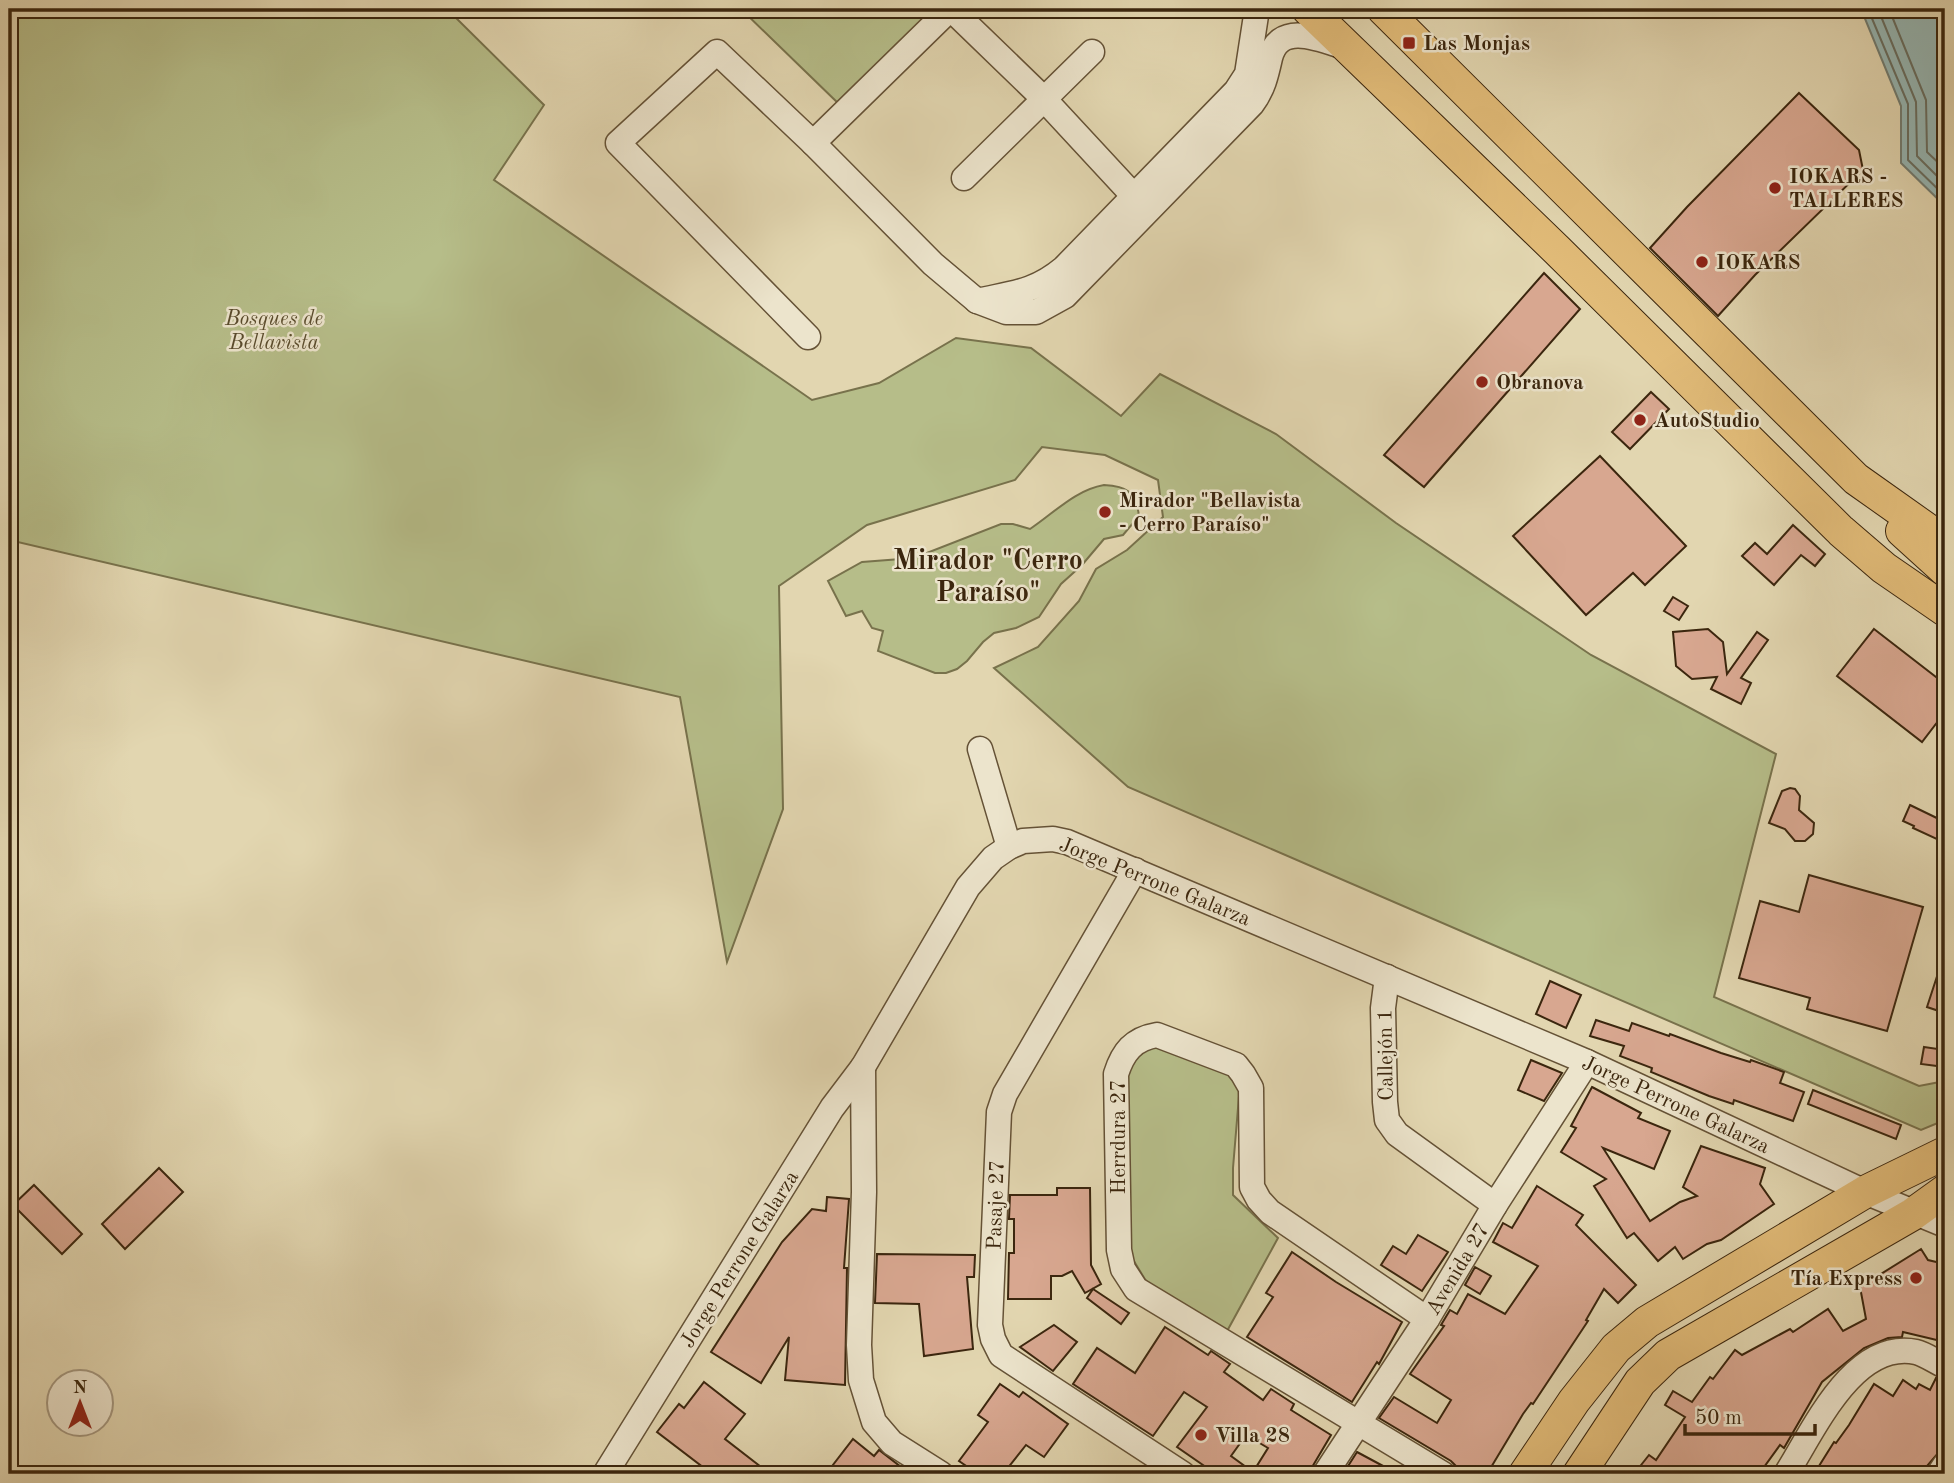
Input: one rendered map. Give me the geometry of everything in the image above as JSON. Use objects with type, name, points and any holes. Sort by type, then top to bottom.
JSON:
[{"type":"main road","points":[[1308,9],[1841,531],[1884,568],[1945,610]]},
{"type":"main road","points":[[1383,9],[1856,479],[1911,541],[1945,570]]},
{"type":"main road","points":[[1856,479],[1945,542]]},
{"type":"main road","points":[[1525,1474],[1574,1401],[1616,1348],[1647,1322],[1865,1192],[1945,1153]]},
{"type":"main road","points":[[1578,1474],[1640,1382],[1668,1355],[1913,1214],[1945,1191]]},
{"type":"street","points":[[813,143],[951,9],[1043,98],[1140,202]]},
{"type":"street","points":[[808,337],[618,144],[717,52],[813,143],[933,264],[976,301],[1006,312],[1036,312],[1065,296],[1140,202],[1243,83],[1247,74],[1257,9]]},
{"type":"street","points":[[1140,202],[1252,104],[1266,79],[1275,46],[1282,39],[1306,34],[1349,49]]},
{"type":"street","points":[[964,178],[1091,52]]},
{"type":"street","points":[[980,749],[1009,847]]},
{"type":"street","name":"Jorge Perrone Galarza","points":[[615,1471],[832,1108],[863,1067],[968,887],[993,858],[1023,841],[1053,839],[1067,842],[1135,870],[1587,1062],[1913,1214],[1945,1225]]},
{"type":"street","name":"Pasaje 27","points":[[1135,870],[1005,1094],[999,1112],[990,1325],[1001,1355],[1183,1474]]},
{"type":"street","name":"Callejón 1","points":[[1387,977],[1383,1008],[1387,1120],[1397,1135],[1495,1205]]},
{"type":"street","name":"Herrdura 27","points":[[1427,1319],[1269,1212],[1259,1200],[1252,1187],[1251,1088],[1236,1065],[1157,1035],[1146,1037],[1128,1047],[1116,1074],[1119,1250],[1123,1269],[1136,1289],[1443,1474]]},
{"type":"street","name":"Avenida 27","points":[[1325,1474],[1427,1319],[1495,1205],[1587,1062]]},
{"type":"street","points":[[863,1067],[864,1192],[859,1345],[862,1380],[874,1422],[892,1443],[941,1474]]},
{"type":"street","points":[[1787,1474],[1844,1381],[1860,1367],[1878,1357],[1897,1352],[1916,1352],[1945,1366]]},
{"type":"street","points":[[1939,1474],[1945,1465]]},
{"type":"green space","name":"Bosques de Bellavista","points":[[9,9],[447,9],[544,105],[494,180],[812,400],[879,383],[956,338],[1031,348],[1121,416],[1160,374],[1276,434],[1396,523],[1591,655],[1776,754],[1714,997],[1919,1086],[1945,1081],[1945,1120],[1921,1130],[1128,787],[994,668],[1038,647],[1079,601],[1096,569],[1127,550],[1163,517],[1158,480],[1105,455],[1042,447],[1015,480],[867,525],[779,586],[783,809],[727,962],[680,697],[9,540]]},
{"type":"green space","points":[[741,9],[934,9],[840,105]]},
{"type":"green space","name":"Mirador \"Cerro Paraíso\"","points":[[1104,485],[1119,487],[1129,492],[1136,501],[1139,516],[1123,535],[1104,539],[1061,584],[1039,617],[1016,628],[994,633],[967,661],[946,673],[935,673],[878,651],[883,631],[872,628],[862,611],[846,616],[828,581],[862,562],[914,558],[1001,524],[1030,529],[1074,497]]},
{"type":"green space","points":[[1157,1042],[1231,1070],[1240,1084],[1233,1195],[1278,1238],[1226,1333],[1146,1281],[1126,1248],[1119,1078],[1134,1051]]},
{"type":"water","points":[[1861,9],[1945,9],[1945,206],[1901,163],[1901,106]]},
{"type":"building","name":"IOKARS - TALLERES","points":[[1799,93],[1859,150],[1863,170],[1755,275],[1718,316],[1650,248]]},
{"type":"building","name":"Obranova","points":[[1544,273],[1580,309],[1424,487],[1384,455]]},
{"type":"building","name":"AutoStudio","points":[[1651,392],[1669,409],[1630,449],[1612,432]]},
{"type":"building","points":[[1600,456],[1686,546],[1645,585],[1633,573],[1586,615],[1513,536]]},
{"type":"building","points":[[1793,525],[1825,554],[1815,566],[1801,555],[1774,585],[1742,556],[1755,543],[1767,554]]},
{"type":"building","points":[[1673,597],[1688,606],[1679,620],[1664,611]]},
{"type":"building","points":[[1708,629],[1723,642],[1727,674],[1757,632],[1768,640],[1741,678],[1751,683],[1741,704],[1711,689],[1717,677],[1692,679],[1676,666],[1673,632]]},
{"type":"building","points":[[1874,629],[1945,684],[1945,712],[1922,742],[1837,676]]},
{"type":"building","points":[[1795,789],[1800,796],[1799,810],[1814,823],[1813,834],[1805,841],[1795,841],[1785,829],[1769,823],[1782,791]]},
{"type":"building","points":[[1910,805],[1945,822],[1941,841],[1903,821]]},
{"type":"building","points":[[1809,875],[1923,907],[1887,1031],[1807,1009],[1810,998],[1739,978],[1760,901],[1799,912]]},
{"type":"building","points":[[1942,961],[1945,962],[1945,1013],[1927,1007]]},
{"type":"building","points":[[1550,981],[1581,995],[1566,1028],[1536,1014]]},
{"type":"building","points":[[1596,1020],[1629,1031],[1632,1023],[1784,1072],[1780,1083],[1804,1092],[1793,1121],[1734,1100],[1733,1104],[1709,1096],[1651,1072],[1652,1068],[1620,1056],[1624,1046],[1590,1036]]},
{"type":"building","points":[[1924,1047],[1945,1050],[1945,1067],[1921,1064]]},
{"type":"building","points":[[1531,1060],[1562,1073],[1544,1101],[1518,1090]]},
{"type":"building","points":[[1592,1087],[1641,1113],[1638,1118],[1670,1131],[1654,1169],[1603,1148],[1650,1221],[1680,1202],[1697,1196],[1683,1187],[1701,1146],[1765,1168],[1760,1184],[1774,1204],[1721,1240],[1707,1244],[1683,1259],[1675,1247],[1658,1261],[1634,1233],[1627,1238],[1594,1186],[1606,1179],[1561,1152],[1576,1128],[1571,1126]]},
{"type":"building","points":[[1813,1090],[1901,1125],[1896,1139],[1808,1104]]},
{"type":"building","points":[[159,1168],[183,1192],[125,1249],[102,1224]]},
{"type":"building","points":[[34,1185],[82,1234],[62,1254],[13,1205]]},
{"type":"building","points":[[1537,1186],[1583,1215],[1576,1225],[1636,1285],[1618,1303],[1604,1289],[1586,1320],[1588,1321],[1533,1404],[1531,1403],[1523,1414],[1487,1474],[1458,1474],[1451,1461],[1379,1418],[1394,1397],[1437,1423],[1451,1400],[1410,1374],[1444,1326],[1441,1325],[1450,1310],[1457,1314],[1468,1294],[1505,1314],[1538,1266],[1493,1242],[1503,1223],[1512,1228]]},
{"type":"building","points":[[1057,1188],[1090,1188],[1091,1265],[1101,1284],[1085,1293],[1072,1271],[1062,1276],[1051,1276],[1051,1299],[1008,1299],[1009,1253],[1014,1253],[1014,1219],[1009,1219],[1010,1195],[1057,1195]]},
{"type":"building","points":[[827,1197],[849,1199],[844,1268],[847,1268],[845,1385],[785,1380],[789,1337],[761,1383],[711,1352],[782,1242],[812,1209],[826,1211]]},
{"type":"building","points":[[1418,1235],[1448,1252],[1422,1291],[1381,1265],[1393,1246],[1406,1254]]},
{"type":"building","points":[[1921,1249],[1928,1260],[1945,1264],[1945,1342],[1903,1332],[1902,1337],[1888,1338],[1864,1348],[1822,1382],[1784,1448],[1780,1445],[1759,1474],[1634,1474],[1649,1455],[1656,1460],[1685,1417],[1665,1405],[1673,1391],[1692,1402],[1735,1350],[1742,1355],[1790,1329],[1793,1332],[1828,1309],[1843,1331],[1866,1319],[1860,1287]]},
{"type":"building","points":[[1292,1252],[1402,1322],[1379,1364],[1377,1362],[1352,1402],[1247,1337],[1273,1297],[1266,1293]]},
{"type":"building","points":[[877,1254],[975,1255],[974,1277],[967,1277],[973,1349],[924,1356],[919,1304],[875,1303]]},
{"type":"building","points":[[1475,1267],[1491,1276],[1480,1294],[1465,1285]]},
{"type":"building","points":[[1093,1289],[1129,1313],[1121,1324],[1087,1298]]},
{"type":"building","points":[[1054,1325],[1077,1342],[1053,1371],[1020,1347]]},
{"type":"building","points":[[1165,1327],[1208,1355],[1211,1351],[1230,1364],[1224,1372],[1263,1400],[1271,1389],[1294,1404],[1291,1410],[1331,1435],[1308,1474],[1216,1474],[1177,1447],[1207,1407],[1184,1392],[1153,1436],[1073,1384],[1097,1348],[1135,1373]],"holes":[[[1246,1435],[1268,1448],[1253,1472],[1231,1456]]]},
{"type":"building","points":[[1936,1378],[1945,1381],[1945,1441],[1924,1474],[1814,1474],[1874,1384],[1893,1396],[1903,1380],[1916,1389],[1919,1384],[1930,1390]]},
{"type":"building","points":[[704,1382],[745,1414],[725,1439],[770,1474],[699,1474],[704,1468],[657,1432],[679,1404],[684,1408]]},
{"type":"building","points":[[1000,1384],[1019,1397],[1023,1392],[1068,1424],[1044,1457],[1026,1445],[1003,1474],[978,1474],[959,1461],[988,1422],[978,1415]]},
{"type":"building","points":[[853,1439],[874,1456],[879,1450],[910,1474],[826,1474]]},
{"type":"building","points":[[1357,1452],[1398,1474],[1343,1474]]},
{"type":"place","name":"Las Monjas","points":[[1409,43]]},
{"type":"place","name":"IOKARS - TALLERES","points":[[1775,188]]},
{"type":"place","name":"IOKARS","points":[[1702,262]]},
{"type":"place","name":"Obranova","points":[[1482,382]]},
{"type":"place","name":"AutoStudio","points":[[1640,420]]},
{"type":"place","name":"Mirador \"Bellavista - Cerro Paraíso\"","points":[[1105,512]]},
{"type":"place","name":"Tía Express","points":[[1916,1278]]},
{"type":"place","name":"Villa 28","points":[[1201,1435]]},
{"type":"district","name":"Mirador \"Cerro Paraíso\"","points":[[988,575]]}]
